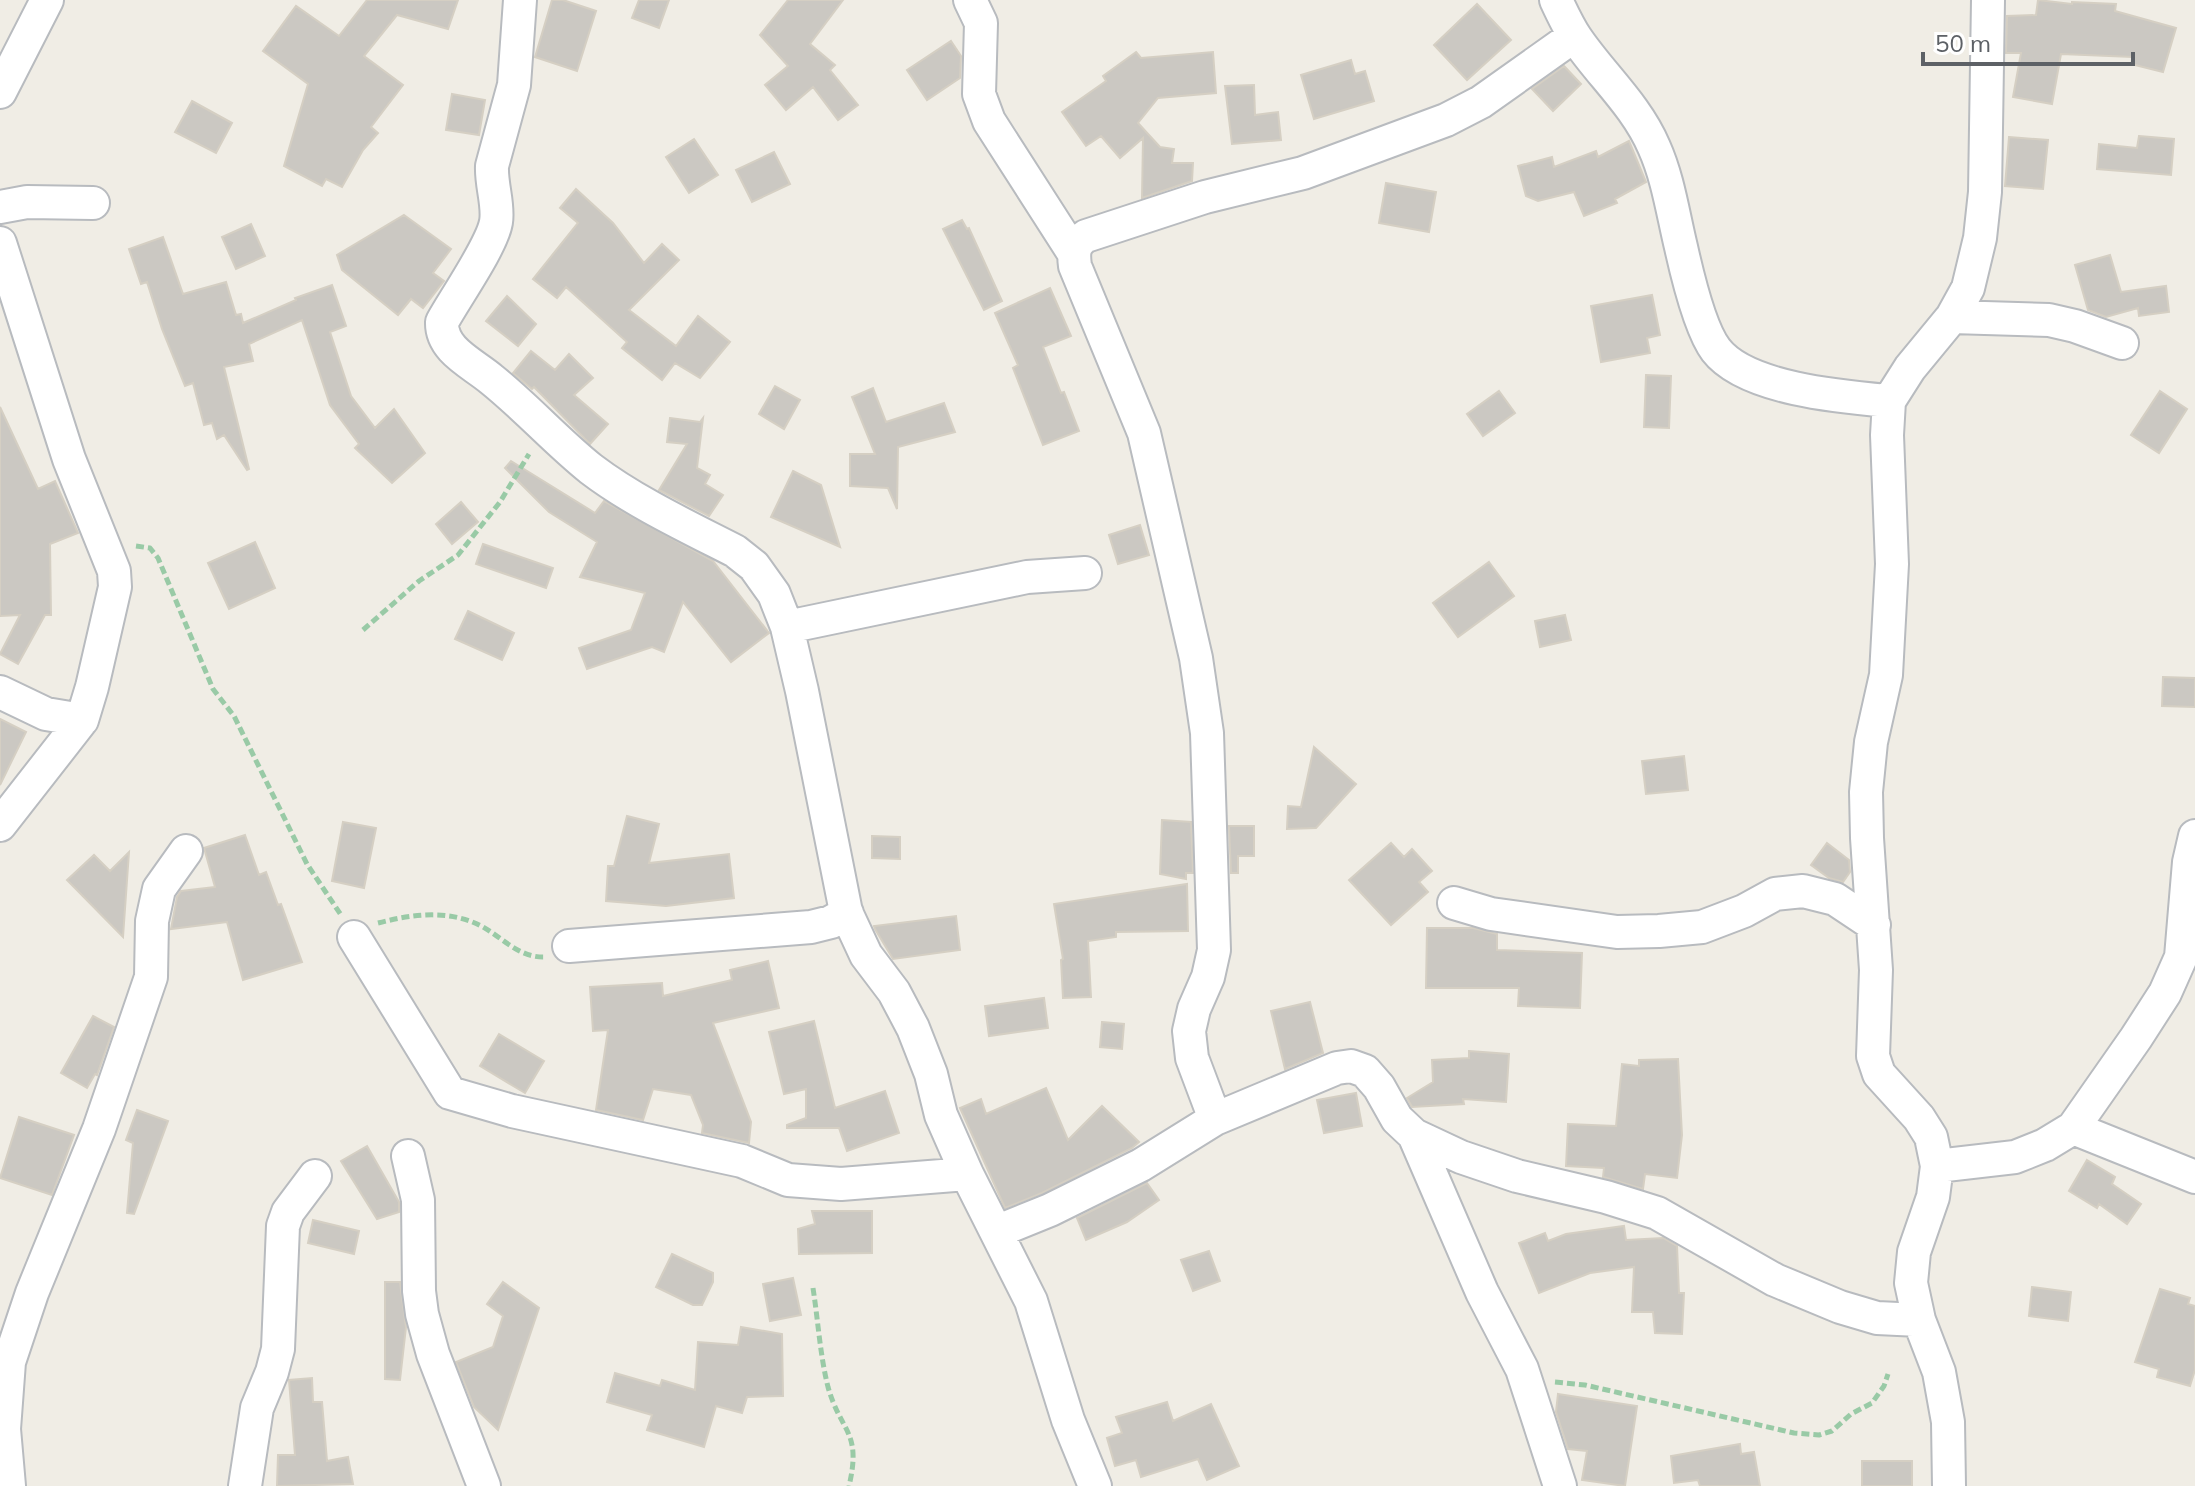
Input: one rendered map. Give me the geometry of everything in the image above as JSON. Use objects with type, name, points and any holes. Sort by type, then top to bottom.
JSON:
[{"type":"street","points":[[0,92],[47,0]]},
{"type":"street","points":[[520,0],[514,85],[492,166],[497,220],[490,239],[442,322],[442,328],[453,349],[493,380],[594,471],[735,551],[754,566],[774,594],[787,627],[802,691],[847,913],[866,955],[894,992],[913,1028],[931,1074],[941,1115],[1031,1301],[1068,1420],[1095,1486]]},
{"type":"street","points":[[970,0],[981,23],[979,94],[989,121],[1073,252],[1075,266],[1144,433],[1161,496],[1196,658],[1207,733],[1214,950],[1189,1031],[1192,1058],[1215,1119]]},
{"type":"street","points":[[1556,0],[1574,36],[1640,118],[1655,149],[1697,308],[1717,351],[1742,370],[1784,386],[1844,397],[1889,401]]},
{"type":"street","points":[[1949,1486],[1948,1422],[1939,1372],[1919,1320],[1911,1283],[1914,1252],[1933,1197],[1937,1166],[1931,1137],[1919,1118],[1879,1074],[1873,1056],[1876,970],[1866,792],[1871,742],[1887,659],[1892,564],[1887,435],[1889,401],[1910,368],[1952,317],[1968,288],[1980,238],[1985,192],[1988,0]]},
{"type":"street","points":[[1073,252],[1077,242],[1086,236],[1205,197],[1303,173],[1446,120],[1481,102],[1574,36]]},
{"type":"street","points":[[0,207],[27,202],[93,203]]},
{"type":"street","points":[[0,243],[69,459],[114,571],[115,587],[82,720],[0,825]]},
{"type":"street","points":[[1952,317],[2049,320],[2122,343]]},
{"type":"street","points":[[787,627],[1027,577],[1085,573]]},
{"type":"street","points":[[0,692],[46,714],[82,720]]},
{"type":"street","points":[[1937,1166],[2015,1157],[2045,1145],[2073,1128],[2151,1016],[2181,957],[2189,862],[2195,836]]},
{"type":"street","points":[[9,1486],[4,1429],[9,1362],[32,1293],[99,1129],[151,977],[152,921],[159,889],[186,851]]},
{"type":"street","points":[[1454,903],[1491,914],[1617,932],[1659,931],[1702,927],[1744,911],[1775,894],[1803,891],[1835,899],[1874,925]]},
{"type":"street","points":[[569,946],[811,927],[831,922],[847,913]]},
{"type":"street","points":[[354,937],[450,1093],[512,1111],[742,1161],[788,1180],[841,1184],[967,1174]]},
{"type":"street","points":[[998,1231],[1050,1210],[1141,1165],[1215,1119],[1337,1068],[1351,1066],[1365,1071],[1372,1078],[1397,1119],[1414,1135],[1461,1157],[1517,1176],[1606,1197],[1657,1213],[1775,1280],[1840,1307],[1877,1318],[1919,1320]]},
{"type":"street","points":[[2073,1128],[2195,1177]]},
{"type":"street","points":[[1414,1135],[1482,1292],[1508,1338],[1526,1379],[1560,1486]]},
{"type":"street","points":[[408,1156],[418,1200],[422,1314],[433,1354],[484,1486]]},
{"type":"street","points":[[245,1486],[257,1408],[278,1349],[283,1226],[288,1212],[315,1176]]},
{"type":"path","points":[[363,630],[419,581],[458,555],[500,502],[544,429]]},
{"type":"path","points":[[109,557],[143,545],[158,558],[213,689],[234,716],[307,864],[354,937],[376,923],[427,914],[459,917],[481,926],[533,957],[549,956],[569,946]]},
{"type":"path","points":[[813,1288],[828,1386],[854,1447],[849,1486]]},
{"type":"path","points":[[1526,1379],[1585,1385],[1794,1433],[1819,1435],[1832,1431],[1851,1414],[1872,1403],[1888,1374]]},
{"type":"building","points":[[367,0],[458,0],[448,29],[397,15],[364,56],[403,85],[371,127],[378,133],[363,150],[342,187],[326,179],[322,186],[284,166],[308,84],[263,51],[296,6],[339,36]]},
{"type":"building","points":[[552,0],[563,0],[596,11],[577,71],[535,57]]},
{"type":"building","points":[[639,0],[669,0],[659,28],[632,18]]},
{"type":"building","points":[[788,0],[843,0],[810,44],[835,65],[830,70],[858,105],[838,120],[813,87],[786,110],[765,85],[788,66],[760,35]]},
{"type":"building","points":[[2038,0],[2116,4],[2115,11],[2176,28],[2163,72],[2131,64],[2133,57],[2061,54],[2052,104],[2013,97],[2021,53],[2006,53],[2007,16],[2036,15]]},
{"type":"building","points":[[1477,4],[1511,40],[1467,80],[1434,45]]},
{"type":"building","points":[[951,41],[961,56],[960,78],[927,100],[907,70]]},
{"type":"building","points":[[1136,52],[1141,58],[1213,52],[1216,93],[1158,98],[1138,123],[1160,147],[1174,149],[1172,163],[1193,163],[1192,181],[1142,198],[1143,138],[1120,158],[1101,136],[1086,146],[1062,112],[1106,81],[1103,76]]},
{"type":"building","points":[[1351,60],[1355,74],[1365,71],[1374,101],[1314,119],[1301,75]]},
{"type":"building","points":[[1564,66],[1581,84],[1553,111],[1532,89]]},
{"type":"building","points":[[1254,85],[1255,115],[1278,112],[1281,140],[1232,144],[1225,86]]},
{"type":"building","points":[[452,94],[485,100],[479,135],[446,130]]},
{"type":"building","points":[[192,101],[232,123],[216,153],[175,132]]},
{"type":"building","points":[[2139,136],[2174,139],[2171,175],[2097,169],[2099,144],[2137,148]]},
{"type":"building","points":[[2009,137],[2048,140],[2043,189],[2005,186]]},
{"type":"building","points":[[694,139],[718,175],[689,193],[666,157]]},
{"type":"building","points":[[1629,141],[1646,182],[1615,199],[1617,203],[1584,216],[1574,192],[1538,201],[1526,196],[1518,166],[1552,157],[1554,167],[1596,151],[1598,157]]},
{"type":"building","points":[[774,152],[790,184],[752,202],[736,170]]},
{"type":"building","points":[[1386,183],[1436,192],[1429,232],[1379,223]]},
{"type":"building","points":[[576,189],[613,223],[644,263],[662,244],[679,260],[629,310],[676,346],[698,316],[730,342],[700,378],[675,363],[662,380],[622,348],[627,342],[566,287],[557,298],[533,279],[578,223],[560,208]]},
{"type":"building","points":[[404,215],[451,249],[433,273],[444,281],[423,308],[411,299],[398,315],[342,270],[337,255]]},
{"type":"building","points":[[962,220],[969,228],[1002,301],[984,310],[943,229]]},
{"type":"building","points":[[251,224],[265,256],[236,269],[222,237]]},
{"type":"building","points":[[163,237],[183,294],[226,282],[236,315],[241,314],[243,323],[295,298],[332,285],[346,326],[330,332],[351,396],[375,428],[394,409],[425,453],[392,483],[355,448],[359,444],[330,405],[302,320],[249,344],[253,361],[224,367],[247,470],[224,435],[217,439],[212,423],[204,425],[193,383],[185,386],[147,282],[141,284],[129,249]]},
{"type":"building","points":[[2110,255],[2121,292],[2166,286],[2169,312],[2139,316],[2138,308],[2106,317],[2088,310],[2075,265]]},
{"type":"building","points":[[1050,288],[1071,336],[1043,347],[1079,431],[1043,445],[1013,368],[1018,365],[995,313]]},
{"type":"building","points":[[1652,295],[1660,335],[1647,338],[1650,353],[1601,362],[1591,306]]},
{"type":"building","points":[[507,296],[536,324],[518,346],[486,321]]},
{"type":"building","points":[[531,351],[555,370],[569,354],[593,378],[574,395],[608,424],[590,444],[534,387],[532,389],[513,373]]},
{"type":"building","points":[[1646,375],[1671,376],[1669,428],[1644,427]]},
{"type":"building","points":[[775,386],[800,400],[784,429],[759,414]]},
{"type":"building","points":[[873,388],[886,422],[944,403],[955,432],[898,447],[897,509],[888,488],[850,486],[850,454],[875,454],[852,397]]},
{"type":"building","points":[[1499,391],[1515,413],[1483,436],[1467,414]]},
{"type":"building","points":[[2160,391],[2187,409],[2159,453],[2131,435]]},
{"type":"building","points":[[0,407],[38,489],[55,481],[78,533],[50,544],[51,615],[45,615],[18,664],[0,654],[20,615],[0,616]]},
{"type":"building","points":[[670,418],[700,422],[703,418],[697,468],[710,475],[705,484],[723,495],[709,516],[659,490],[687,444],[667,442]]},
{"type":"building","points":[[511,461],[595,513],[604,501],[713,561],[769,633],[731,662],[683,602],[664,652],[652,647],[587,669],[579,648],[631,630],[645,593],[580,577],[597,542],[549,512],[505,468]]},
{"type":"building","points":[[793,471],[821,485],[840,547],[771,517]]},
{"type":"building","points":[[461,502],[478,522],[452,544],[436,524]]},
{"type":"building","points":[[1140,525],[1149,555],[1118,564],[1109,535]]},
{"type":"building","points":[[255,542],[275,588],[229,609],[208,563]]},
{"type":"building","points":[[483,544],[553,568],[546,588],[476,564]]},
{"type":"building","points":[[1489,562],[1514,596],[1458,637],[1433,603]]},
{"type":"building","points":[[468,611],[514,633],[502,660],[455,639]]},
{"type":"building","points":[[1565,615],[1571,640],[1540,647],[1535,621]]},
{"type":"building","points":[[2163,677],[2195,678],[2195,707],[2162,706]]},
{"type":"building","points":[[0,719],[26,732],[0,785]]},
{"type":"building","points":[[1314,747],[1356,784],[1316,828],[1287,829],[1288,806],[1301,807]]},
{"type":"building","points":[[1684,756],[1688,790],[1646,794],[1642,761]]},
{"type":"building","points":[[627,816],[659,824],[649,863],[729,854],[734,898],[666,906],[606,901],[608,866],[614,866]]},
{"type":"building","points":[[1162,820],[1191,822],[1193,873],[1186,873],[1186,879],[1160,874]]},
{"type":"building","points":[[343,822],[376,828],[364,888],[332,881]]},
{"type":"building","points":[[1229,826],[1254,826],[1254,856],[1238,856],[1238,873],[1231,873]]},
{"type":"building","points":[[245,835],[259,875],[266,872],[278,905],[281,904],[302,962],[243,980],[227,922],[171,929],[181,891],[215,887],[204,848]]},
{"type":"building","points":[[872,836],[900,837],[900,859],[872,858]]},
{"type":"building","points":[[1391,843],[1404,857],[1412,849],[1432,871],[1419,882],[1428,892],[1391,925],[1349,880]]},
{"type":"building","points":[[1827,843],[1849,860],[1850,872],[1843,882],[1829,878],[1811,865]]},
{"type":"building","points":[[129,852],[123,937],[67,880],[94,855],[110,871]]},
{"type":"building","points":[[1187,884],[1188,931],[1116,932],[1116,937],[1088,941],[1091,997],[1063,998],[1063,959],[1054,904]]},
{"type":"building","points":[[956,916],[960,950],[893,959],[874,926]]},
{"type":"building","points":[[1427,928],[1473,928],[1497,934],[1497,950],[1582,953],[1580,1008],[1518,1006],[1519,988],[1426,988]]},
{"type":"building","points":[[768,961],[779,1008],[713,1023],[751,1122],[749,1143],[702,1133],[703,1125],[691,1095],[653,1089],[643,1120],[596,1110],[608,1030],[593,1031],[590,987],[662,983],[663,996],[732,980],[730,970]]},
{"type":"building","points":[[1044,998],[1048,1028],[989,1036],[985,1006]]},
{"type":"building","points":[[1310,1002],[1323,1053],[1285,1069],[1271,1011]]},
{"type":"building","points":[[93,1016],[114,1027],[97,1075],[87,1088],[61,1073]]},
{"type":"building","points":[[814,1021],[835,1108],[885,1091],[899,1133],[847,1151],[839,1128],[787,1128],[787,1125],[806,1118],[806,1089],[784,1094],[769,1032]]},
{"type":"building","points":[[1102,1022],[1124,1024],[1122,1049],[1100,1047]]},
{"type":"building","points":[[499,1034],[544,1061],[525,1093],[480,1066]]},
{"type":"building","points":[[1469,1051],[1509,1054],[1506,1102],[1463,1099],[1464,1104],[1412,1107],[1407,1098],[1433,1082],[1432,1060],[1469,1058]]},
{"type":"building","points":[[1678,1059],[1682,1135],[1677,1178],[1645,1174],[1643,1189],[1603,1177],[1604,1168],[1566,1166],[1568,1124],[1616,1126],[1622,1064],[1639,1066],[1639,1060]]},
{"type":"building","points":[[1046,1088],[1068,1140],[1102,1106],[1139,1142],[1042,1193],[1005,1208],[960,1108],[981,1099],[986,1114]]},
{"type":"building","points":[[1356,1093],[1362,1126],[1324,1133],[1317,1100]]},
{"type":"building","points":[[137,1110],[168,1121],[134,1214],[127,1213],[133,1143],[126,1140]]},
{"type":"building","points":[[19,1117],[74,1135],[52,1195],[0,1178]]},
{"type":"building","points":[[367,1146],[399,1202],[399,1212],[377,1219],[341,1161]]},
{"type":"building","points":[[2087,1160],[2115,1177],[2112,1184],[2141,1204],[2127,1224],[2099,1204],[2097,1208],[2069,1191]]},
{"type":"building","points":[[1147,1183],[1159,1200],[1127,1222],[1086,1240],[1077,1218]]},
{"type":"building","points":[[812,1211],[872,1211],[872,1253],[799,1254],[798,1229],[815,1224]]},
{"type":"building","points":[[313,1220],[359,1231],[354,1254],[308,1243]]},
{"type":"building","points":[[1624,1226],[1626,1240],[1663,1238],[1677,1246],[1679,1293],[1684,1293],[1682,1334],[1655,1333],[1653,1312],[1632,1312],[1634,1267],[1590,1273],[1539,1293],[1519,1243],[1545,1233],[1548,1241],[1566,1234]]},
{"type":"building","points":[[1209,1251],[1220,1281],[1193,1291],[1181,1260]]},
{"type":"building","points":[[672,1254],[713,1273],[713,1282],[702,1305],[693,1305],[656,1287]]},
{"type":"building","points":[[793,1278],[801,1315],[770,1321],[763,1284]]},
{"type":"building","points":[[385,1282],[400,1282],[406,1327],[400,1380],[385,1379]]},
{"type":"building","points":[[503,1282],[539,1308],[498,1430],[474,1407],[456,1362],[493,1347],[503,1316],[487,1304]]},
{"type":"building","points":[[2032,1287],[2071,1292],[2068,1321],[2029,1316]]},
{"type":"building","points":[[2160,1289],[2190,1298],[2188,1304],[2195,1306],[2195,1370],[2190,1386],[2157,1377],[2159,1369],[2135,1362]]},
{"type":"building","points":[[741,1327],[782,1334],[783,1396],[747,1397],[742,1413],[716,1406],[704,1447],[647,1430],[652,1415],[607,1402],[615,1373],[660,1386],[662,1380],[695,1390],[698,1342],[738,1345]]},
{"type":"building","points":[[312,1378],[313,1402],[322,1402],[327,1461],[348,1457],[353,1484],[277,1486],[278,1455],[295,1455],[289,1380]]},
{"type":"building","points":[[1558,1394],[1637,1406],[1625,1486],[1582,1480],[1587,1451],[1568,1449],[1556,1412]]},
{"type":"building","points":[[1167,1402],[1173,1421],[1211,1404],[1239,1466],[1207,1480],[1198,1459],[1141,1477],[1136,1460],[1115,1466],[1107,1438],[1122,1433],[1116,1417]]},
{"type":"building","points":[[1740,1444],[1741,1454],[1754,1452],[1760,1486],[1700,1486],[1698,1480],[1674,1483],[1671,1456]]},
{"type":"building","points":[[1862,1461],[1912,1461],[1912,1486],[1862,1486]]}]
